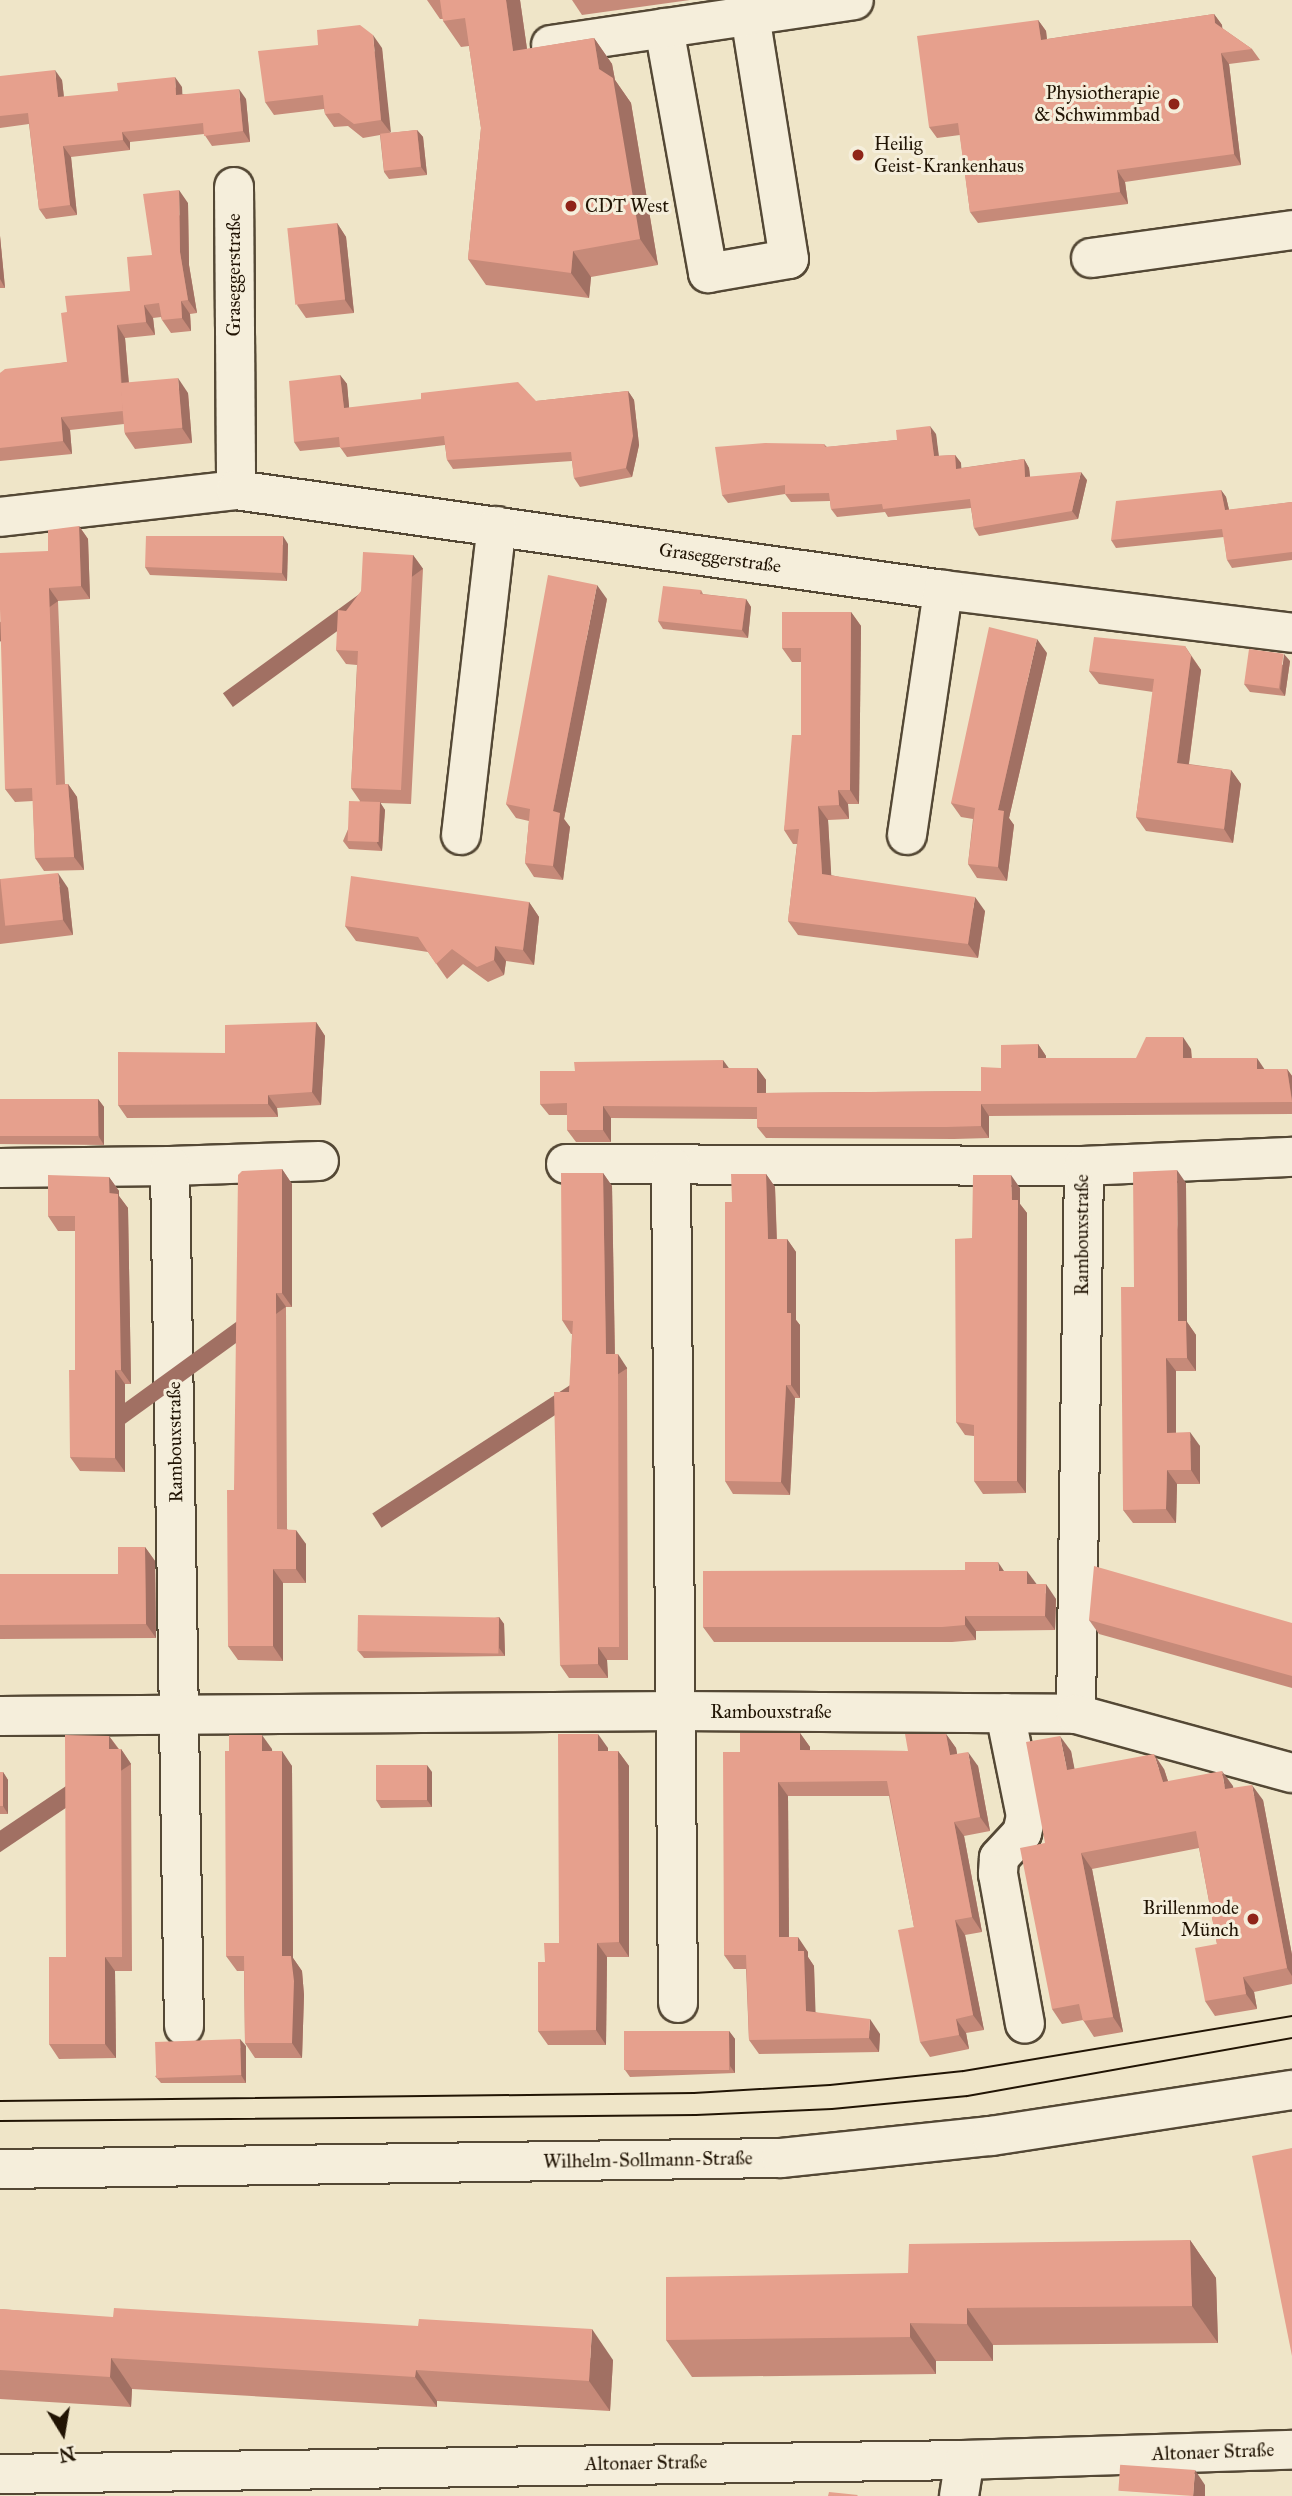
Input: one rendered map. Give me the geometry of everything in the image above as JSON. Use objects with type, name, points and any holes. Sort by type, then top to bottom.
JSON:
[{"type":"street","points":[[551,45],[854,0]]},
{"type":"street","points":[[664,28],[708,273],[789,259],[750,15]]},
{"type":"street","name":"Graseggerstraße","points":[[234,187],[236,490]]},
{"type":"street","points":[[1091,258],[1292,230]]},
{"type":"street","name":"Graseggerstraße","points":[[0,517],[236,490],[943,590],[1292,634]]},
{"type":"street","points":[[461,835],[497,526]]},
{"type":"street","points":[[907,835],[943,590]]},
{"type":"street","points":[[1084,1166],[1292,1157]]},
{"type":"street","points":[[0,1168],[319,1161]]},
{"type":"street","name":"Rambouxstraße","points":[[566,1164],[1084,1166],[1076,1714]]},
{"type":"street","name":"Rambouxstraße","points":[[170,1166],[184,2026]]},
{"type":"street","points":[[671,1166],[678,2003]]},
{"type":"street","name":"Rambouxstraße","points":[[0,1716],[180,1717],[677,1711],[1076,1714],[1292,1773]]},
{"type":"street","points":[[1004,1713],[1026,1816],[1022,1833],[999,1858],[998,1874],[1025,2024]]},
{"type":"street","name":"Wilhelm-Sollmann-Straße","points":[[0,2169],[781,2158],[991,2136],[1292,2090]]},
{"type":"street","name":"Altonaer Straße","points":[[0,2474],[427,2481],[962,2478],[1292,2450]]},
{"type":"building","name":"CDT West","points":[[440,0],[506,0],[513,51],[594,38],[599,69],[613,78],[640,239],[573,251],[571,273],[468,259],[481,128],[465,18],[443,21]]},
{"type":"building","points":[[1214,14],[1215,23],[1252,49],[1221,53],[1234,154],[1117,170],[1120,192],[970,212],[958,123],[929,127],[917,36],[1038,20],[1041,40]]},
{"type":"building","points":[[360,25],[373,35],[381,120],[354,124],[339,113],[325,114],[323,95],[265,102],[258,51],[318,45],[317,30]]},
{"type":"building","points":[[55,70],[58,97],[118,91],[117,83],[175,77],[176,95],[239,89],[243,131],[204,136],[203,123],[122,132],[123,140],[63,146],[70,205],[39,209],[28,113],[0,116],[0,76]]},
{"type":"building","points":[[417,130],[421,167],[384,171],[380,134]]},
{"type":"building","points":[[179,190],[180,252],[188,300],[181,301],[182,318],[162,320],[159,303],[144,305],[146,322],[117,325],[123,411],[61,417],[63,441],[0,448],[0,373],[5,369],[67,362],[61,313],[67,312],[65,296],[130,291],[127,257],[152,255],[143,194]]},
{"type":"building","points":[[337,223],[345,300],[295,305],[287,228]]},
{"type":"building","points":[[340,375],[344,408],[421,399],[421,393],[518,382],[536,401],[628,391],[633,436],[626,468],[574,478],[571,452],[447,460],[444,436],[340,448],[339,437],[294,442],[289,381]]},
{"type":"building","points":[[178,378],[182,428],[125,433],[120,383]]},
{"type":"building","points":[[930,426],[934,456],[955,455],[956,469],[1024,459],[1025,477],[1081,472],[1072,511],[974,528],[970,499],[883,509],[882,504],[831,509],[829,493],[785,494],[785,485],[722,495],[715,447],[765,443],[824,444],[825,447],[897,440],[896,430]]},
{"type":"building","points":[[1221,490],[1225,510],[1292,502],[1292,552],[1227,560],[1222,529],[1111,540],[1116,501]]},
{"type":"building","points":[[79,526],[81,586],[49,588],[56,785],[68,784],[74,857],[35,858],[32,788],[5,789],[0,553],[48,551],[48,530]]},
{"type":"building","points":[[146,536],[283,536],[282,573],[145,567]]},
{"type":"building","points":[[363,552],[413,555],[401,790],[351,788],[358,651],[336,650],[338,610],[346,611],[361,591]]},
{"type":"building","points":[[548,575],[597,585],[553,811],[560,813],[553,866],[525,863],[530,809],[506,804]]},
{"type":"building","points":[[663,586],[701,590],[700,594],[746,599],[742,630],[658,621]]},
{"type":"building","points":[[782,612],[851,612],[850,790],[838,790],[839,805],[818,806],[822,874],[975,897],[968,944],[788,921],[799,829],[784,830],[792,735],[801,735],[801,648],[782,648]]},
{"type":"building","points":[[989,627],[1037,639],[998,810],[1004,811],[998,867],[968,864],[975,808],[951,803]]},
{"type":"building","points":[[1094,637],[1185,646],[1191,656],[1177,763],[1231,770],[1224,829],[1136,817],[1154,679],[1089,671]]},
{"type":"building","points":[[1249,649],[1284,654],[1279,689],[1244,684]]},
{"type":"building","points":[[349,801],[380,802],[379,842],[348,841]]},
{"type":"building","points":[[58,873],[63,920],[5,926],[0,879]]},
{"type":"building","points":[[351,876],[529,902],[523,950],[495,946],[494,960],[477,967],[452,949],[436,964],[418,937],[345,926]]},
{"type":"building","points":[[316,1022],[312,1092],[268,1095],[268,1104],[118,1105],[118,1052],[225,1053],[225,1025]]},
{"type":"building","points":[[1146,1037],[1183,1037],[1183,1058],[1257,1058],[1257,1069],[1287,1069],[1292,1102],[981,1104],[981,1126],[946,1127],[757,1127],[757,1107],[603,1106],[603,1130],[567,1130],[567,1103],[540,1104],[540,1071],[575,1071],[574,1062],[723,1060],[723,1068],[757,1068],[757,1093],[981,1091],[981,1067],[1001,1068],[1001,1045],[1038,1044],[1038,1058],[1136,1058]]},
{"type":"building","points":[[0,1099],[98,1099],[98,1136],[0,1136]]},
{"type":"building","points":[[282,1169],[282,1293],[276,1293],[277,1529],[296,1530],[296,1569],[273,1569],[273,1646],[228,1646],[227,1490],[234,1490],[238,1175],[242,1171]]},
{"type":"building","points":[[1177,1170],[1178,1321],[1186,1321],[1187,1358],[1166,1358],[1167,1433],[1190,1432],[1191,1470],[1167,1470],[1166,1509],[1123,1510],[1121,1287],[1134,1287],[1133,1172]]},
{"type":"building","points":[[561,1173],[603,1173],[606,1354],[618,1354],[619,1647],[598,1647],[598,1664],[560,1665],[554,1392],[569,1392],[573,1321],[562,1320]]},
{"type":"building","points":[[731,1174],[766,1174],[768,1239],[787,1239],[791,1385],[786,1385],[781,1482],[725,1481],[725,1202],[732,1202]]},
{"type":"building","points":[[48,1175],[109,1177],[109,1193],[118,1194],[121,1370],[115,1370],[115,1458],[70,1457],[69,1370],[75,1370],[75,1216],[48,1216]]},
{"type":"building","points":[[973,1175],[1011,1175],[1012,1200],[1018,1200],[1017,1481],[974,1481],[974,1425],[956,1422],[955,1239],[972,1238]]},
{"type":"building","points":[[118,1547],[145,1547],[146,1624],[0,1625],[0,1574],[118,1574]]},
{"type":"building","points":[[965,1562],[998,1562],[999,1571],[1027,1571],[1027,1584],[1046,1584],[1045,1616],[965,1616],[965,1625],[942,1627],[703,1627],[703,1571],[965,1570]]},
{"type":"building","points":[[1094,1566],[1292,1623],[1292,1676],[1089,1620]]},
{"type":"building","points":[[358,1615],[499,1617],[498,1653],[357,1651]]},
{"type":"building","points":[[740,1733],[800,1733],[800,1750],[908,1751],[905,1734],[946,1734],[950,1755],[968,1752],[980,1817],[954,1822],[972,1917],[955,1920],[973,2015],[956,2019],[959,2035],[920,2042],[898,1930],[914,1927],[887,1781],[778,1782],[779,1937],[798,1937],[798,1951],[804,1951],[806,2011],[870,2019],[869,2038],[749,2040],[746,1955],[724,1955],[723,1752],[740,1752]]},
{"type":"building","points":[[558,1734],[598,1734],[598,1751],[618,1751],[619,1942],[597,1943],[596,2030],[538,2031],[538,1962],[545,1962],[544,1943],[559,1943]]},
{"type":"building","points":[[65,1735],[109,1736],[109,1749],[121,1749],[122,1957],[105,1957],[105,2044],[49,2044],[49,1957],[66,1957]]},
{"type":"building","points":[[229,1735],[262,1735],[262,1751],[282,1751],[282,1956],[291,1956],[294,1981],[292,2043],[245,2043],[244,1956],[226,1956],[225,1751],[229,1751]]},
{"type":"building","points":[[1060,1736],[1067,1770],[1154,1754],[1163,1782],[1222,1771],[1225,1789],[1252,1785],[1287,1968],[1243,1977],[1246,1994],[1205,2001],[1195,1948],[1217,1944],[1196,1831],[1081,1853],[1113,2017],[1083,2021],[1079,2004],[1052,2009],[1020,1848],[1045,1843],[1026,1742]]},
{"type":"building","points":[[376,1765],[427,1765],[427,1800],[376,1800]]},
{"type":"building","points":[[0,1772],[3,1772],[3,1806],[0,1806]]},
{"type":"building","points":[[624,2031],[729,2031],[729,2070],[624,2070]]},
{"type":"building","points":[[240,2039],[241,2075],[156,2078],[155,2042]]},
{"type":"building","points":[[1292,2148],[1292,2356],[1252,2156]]},
{"type":"building","points":[[1190,2240],[1192,2306],[967,2308],[967,2324],[910,2323],[910,2337],[666,2340],[666,2277],[908,2273],[909,2244]]},
{"type":"building","points":[[114,2308],[418,2326],[419,2319],[592,2329],[589,2381],[416,2370],[415,2377],[111,2358],[110,2377],[0,2370],[0,2309],[113,2317]]},
{"type":"building","points":[[1120,2465],[1195,2470],[1193,2496],[1118,2491]]},
{"type":"building","points":[[829,2492],[858,2495],[828,2496]]},
{"type":"tram line","points":[[0,2101],[694,2093],[830,2085],[963,2071],[1292,2016]]},
{"type":"tram line","points":[[0,2121],[696,2115],[832,2109],[967,2096],[1292,2038]]},
{"type":"place","name":"Physiotherapie & Schwimmbad","points":[[1174,104]]},
{"type":"place","name":"Heilig Geist-Krankenhaus","points":[[858,155]]},
{"type":"place","name":"CDT West","points":[[571,206]]},
{"type":"place","name":"Brillenmode Münch","points":[[1253,1919]]}]
